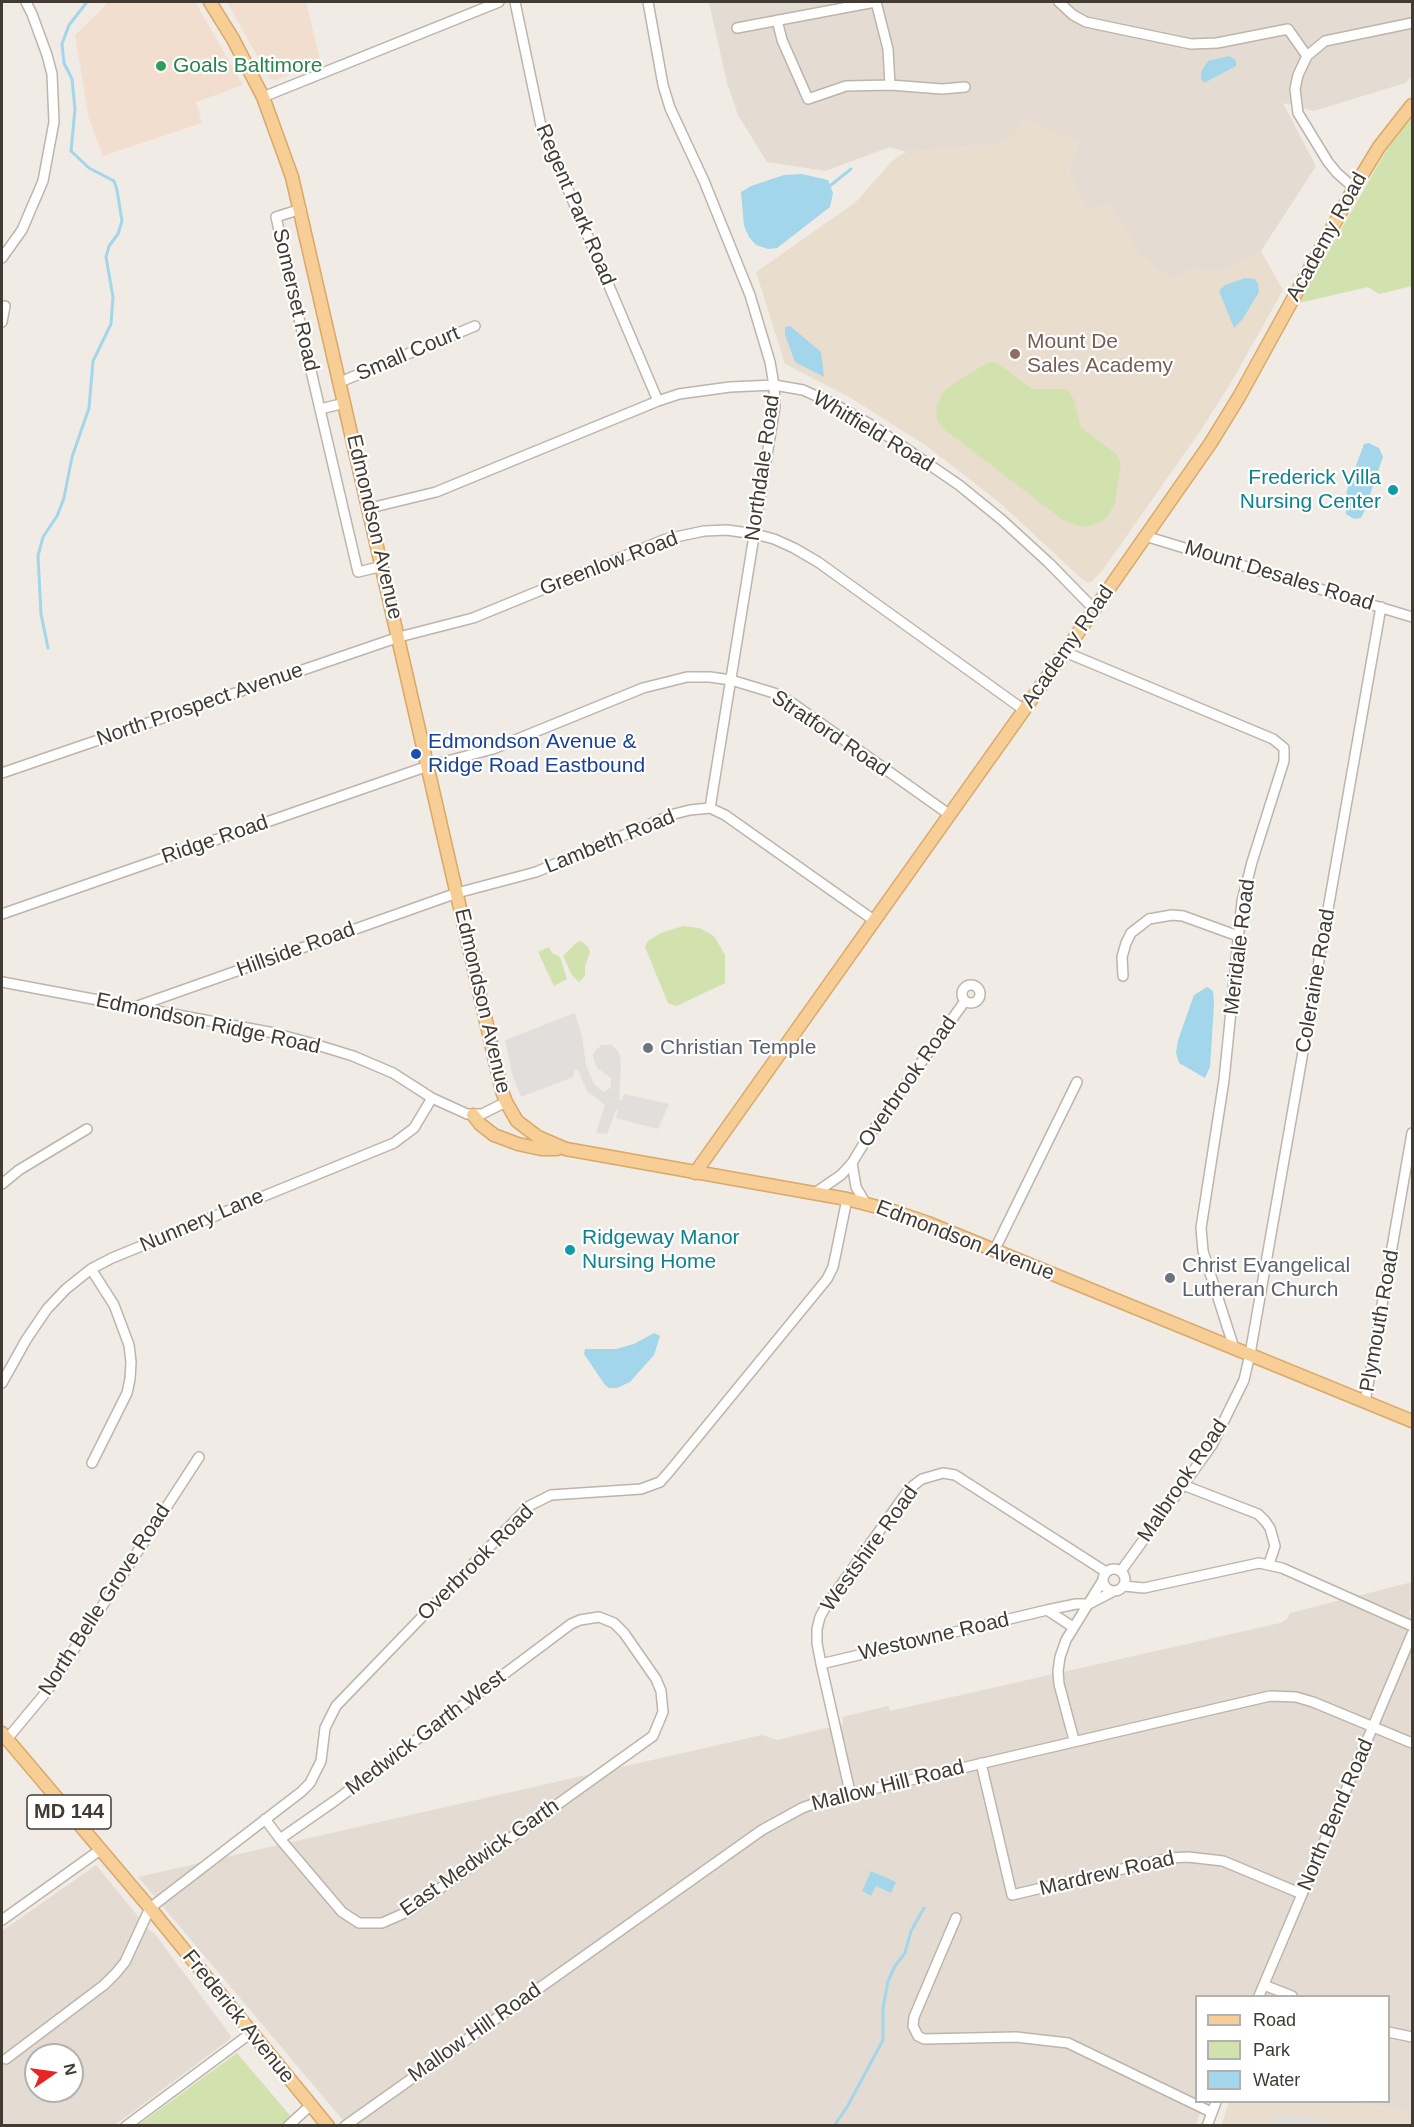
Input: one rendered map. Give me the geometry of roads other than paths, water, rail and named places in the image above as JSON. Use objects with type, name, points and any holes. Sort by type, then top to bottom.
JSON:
[{"type":"main road","name":"Edmondson Avenue","points":[[210,2],[233,39],[263,97],[301,209],[457,894],[506,1102],[511,1113],[526,1129],[566,1149],[847,1199],[928,1223],[1413,1421]]},
{"type":"main road","name":"Academy Road","points":[[695,1173],[1210,444],[1239,398],[1354,188],[1379,147],[1413,105]]},
{"type":"main road","points":[[473,1115],[494,1135],[518,1144],[541,1149],[566,1149]]},
{"type":"main road","name":"MD 144","points":[[4,1736],[150,1908]]},
{"type":"main road","name":"Frederick Avenue","points":[[150,1908],[328,2126]]},
{"type":"street","points":[[2,258],[21,230],[44,181],[54,122],[53,86],[47,55],[26,2]]},
{"type":"street","points":[[263,97],[500,2]]},
{"type":"street","name":"Regent Park Road","points":[[515,2],[541,126],[658,401]]},
{"type":"street","name":"Northdale Road","points":[[648,2],[663,84],[670,108],[704,181],[746,284],[763,335],[774,385],[775,406],[710,808]]},
{"type":"street","points":[[737,28],[876,2],[888,49],[890,85]]},
{"type":"street","points":[[1059,2],[1073,15],[1086,22],[1191,44],[1217,43],[1288,28],[1307,56]]},
{"type":"street","points":[[777,20],[782,40],[808,99],[846,86],[965,87]]},
{"type":"street","points":[[1354,188],[1337,173],[1298,113],[1295,89],[1298,75],[1307,56],[1325,41],[1413,24]]},
{"type":"street","name":"Somerset Road","points":[[301,209],[276,217],[320,409],[358,572],[383,566]]},
{"type":"street","points":[[2,322],[5,306]]},
{"type":"street","name":"Small Court","points":[[340,382],[475,326]]},
{"type":"street","name":"Whitfield Road","points":[[370,508],[436,492],[679,394],[708,389],[774,385],[803,390],[834,404],[873,426],[959,485],[1049,563],[1094,609]]},
{"type":"street","points":[[320,409],[345,403]]},
{"type":"street","name":"Greenlow Road","points":[[399,637],[473,618],[666,539],[683,534],[727,530],[774,538],[818,562],[1024,710]]},
{"type":"street","name":"Mount Desales Road","points":[[1145,536],[1413,617]]},
{"type":"street","name":"Coleraine Road","points":[[1250,1354],[1381,608]]},
{"type":"street","name":"North Prospect Avenue","points":[[2,773],[399,637]]},
{"type":"street","name":"Meridale Road","points":[[1065,652],[1273,739],[1284,748],[1284,760],[1246,883],[1238,936],[1224,1080],[1201,1228],[1203,1251],[1234,1348]]},
{"type":"street","name":"Stratford Road","points":[[428,766],[493,749],[664,681],[687,677],[710,677],[731,680],[765,690],[792,703],[950,815]]},
{"type":"street","name":"Ridge Road","points":[[2,914],[428,766]]},
{"type":"street","points":[[710,808],[742,826],[875,921]]},
{"type":"street","name":"Lambeth Road","points":[[457,894],[536,872],[674,814],[710,808]]},
{"type":"street","name":"Hillside Road","points":[[135,1008],[457,894]]},
{"type":"street","points":[[1123,976],[1122,957],[1126,943],[1131,933],[1149,919],[1172,915],[1183,916],[1238,936]]},
{"type":"street","name":"Edmondson Ridge Road","points":[[2,982],[274,1033],[343,1053],[393,1073],[432,1098],[473,1115]]},
{"type":"street","name":"Overbrook Road","points":[[815,1193],[841,1175],[852,1163],[965,1001]]},
{"type":"street","points":[[994,1251],[1077,1083]]},
{"type":"street","name":"Nunnery Lane","points":[[2,1383],[26,1340],[47,1309],[66,1289],[91,1269],[112,1258],[393,1143],[414,1128],[432,1098]]},
{"type":"street","points":[[473,1115],[482,1114],[506,1102]]},
{"type":"street","points":[[2,1184],[19,1170],[87,1129]]},
{"type":"street","name":"Plymouth Road","points":[[1365,1402],[1413,1133]]},
{"type":"street","name":"Overbrook Road","points":[[852,1163],[856,1187],[866,1204]]},
{"type":"street","name":"Overbrook Road","points":[[150,1908],[301,1792],[316,1773],[321,1761],[325,1728],[336,1706],[529,1506],[551,1495],[641,1489],[660,1482],[669,1473],[827,1279],[837,1253],[847,1199]]},
{"type":"street","points":[[91,1269],[123,1324],[131,1362],[127,1393],[92,1463]]},
{"type":"street","name":"Malbrook Road","points":[[1120,1571],[1212,1445],[1244,1380],[1250,1354]]},
{"type":"street","name":"North Belle Grove Road","points":[[4,1736],[47,1691],[199,1457]]},
{"type":"street","name":"Westshire Road","points":[[850,1792],[817,1643],[820,1617],[907,1492],[922,1479],[943,1473],[955,1475],[1104,1576]]},
{"type":"street","points":[[1184,1485],[1258,1514],[1270,1528],[1275,1546],[1269,1564]]},
{"type":"street","points":[[1124,1586],[1144,1588],[1247,1564],[1269,1564],[1413,1626]]},
{"type":"street","points":[[1074,1740],[1058,1671],[1066,1640],[1104,1576],[1114,1569],[1120,1571],[1125,1577],[1121,1590],[1089,1604]]},
{"type":"street","points":[[1104,1576],[1106,1588],[1112,1592]]},
{"type":"street","name":"Westowne Road","points":[[821,1664],[1047,1610],[1076,1604],[1089,1604]]},
{"type":"street","points":[[1047,1610],[1073,1627]]},
{"type":"street","name":"East Medwick Garth","points":[[280,1839],[342,1912],[359,1923],[382,1923],[407,1912],[653,1736],[663,1713],[662,1691],[624,1633],[614,1623],[599,1617],[571,1624]]},
{"type":"street","name":"Medwick Garth West","points":[[280,1839],[346,1793],[571,1624]]},
{"type":"street","name":"North Bend Road","points":[[1259,1995],[1413,1634]]},
{"type":"street","name":"Mallow Hill Road","points":[[345,2126],[762,1830],[802,1808],[850,1792],[1270,1695],[1283,1695],[1313,1702],[1413,1743]]},
{"type":"street","name":"Mardrew Road","points":[[981,1762],[1012,1896],[1169,1858],[1188,1857],[1223,1861],[1302,1894]]},
{"type":"street","points":[[265,1819],[280,1839]]},
{"type":"street","points":[[2,1920],[100,1850]]},
{"type":"street","points":[[6,2059],[104,1985],[116,1973],[125,1962],[150,1908]]},
{"type":"street","points":[[957,1918],[914,2017],[914,2031],[918,2036],[924,2039],[1016,2037],[1068,2043],[1211,2112]]},
{"type":"street","points":[[1264,1985],[1289,1995]]},
{"type":"street","points":[[1390,2032],[1413,2037]]},
{"type":"street","points":[[126,2126],[250,2033]]},
{"type":"street","points":[[1207,2126],[1216,2103]]},
{"type":"street","points":[[288,2126],[311,2105]]},
{"type":"water","points":[[1229,56],[1236,60],[1236,66],[1203,82],[1201,72],[1208,61]]},
{"type":"water","points":[[802,174],[828,180],[833,193],[830,207],[777,248],[768,249],[756,245],[744,226],[741,192],[751,186],[784,175]]},
{"type":"water","points":[[1245,278],[1255,279],[1259,292],[1242,320],[1234,328],[1219,291],[1225,285]]},
{"type":"water","points":[[790,326],[821,352],[824,377],[795,362],[785,335],[785,327]]},
{"type":"water","points":[[1369,443],[1379,448],[1383,457],[1364,512],[1361,518],[1354,519],[1346,514],[1347,490],[1364,444]]},
{"type":"water","points":[[1207,987],[1213,991],[1214,1004],[1210,1067],[1205,1078],[1179,1063],[1176,1053],[1178,1040],[1194,995]]},
{"type":"water","points":[[654,1333],[660,1336],[654,1355],[630,1382],[617,1388],[609,1388],[605,1385],[584,1354],[585,1349],[616,1349],[634,1344]]},
{"type":"water","points":[[871,1871],[896,1882],[891,1893],[876,1886],[871,1896],[862,1891]]},
{"type":"waterway","points":[[48,648],[41,614],[38,556],[43,537],[57,516],[64,498],[72,457],[89,408],[93,361],[111,324],[113,297],[106,257],[122,221],[114,181],[89,168],[71,151],[75,109],[72,79],[64,63],[62,44],[69,25],[87,2]]},
{"type":"waterway","points":[[831,185],[851,169]]},
{"type":"waterway","points":[[834,2126],[847,2107],[883,2040],[883,2008],[888,1981],[895,1966],[905,1953],[911,1931],[924,1908]]},
{"type":"place","name":"Goals Baltimore","points":[[161,66]]},
{"type":"place","name":"Mount De Sales Academy","points":[[1015,354]]},
{"type":"place","name":"Frederick Villa Nursing Center","points":[[1393,490]]},
{"type":"place","name":"Edmondson Avenue & Ridge Road Eastbound","points":[[416,754]]},
{"type":"place","name":"Christian Temple","points":[[648,1048]]},
{"type":"place","name":"Ridgeway Manor Nursing Home","points":[[570,1250]]},
{"type":"place","name":"Christ Evangelical Lutheran Church","points":[[1170,1278]]}]
